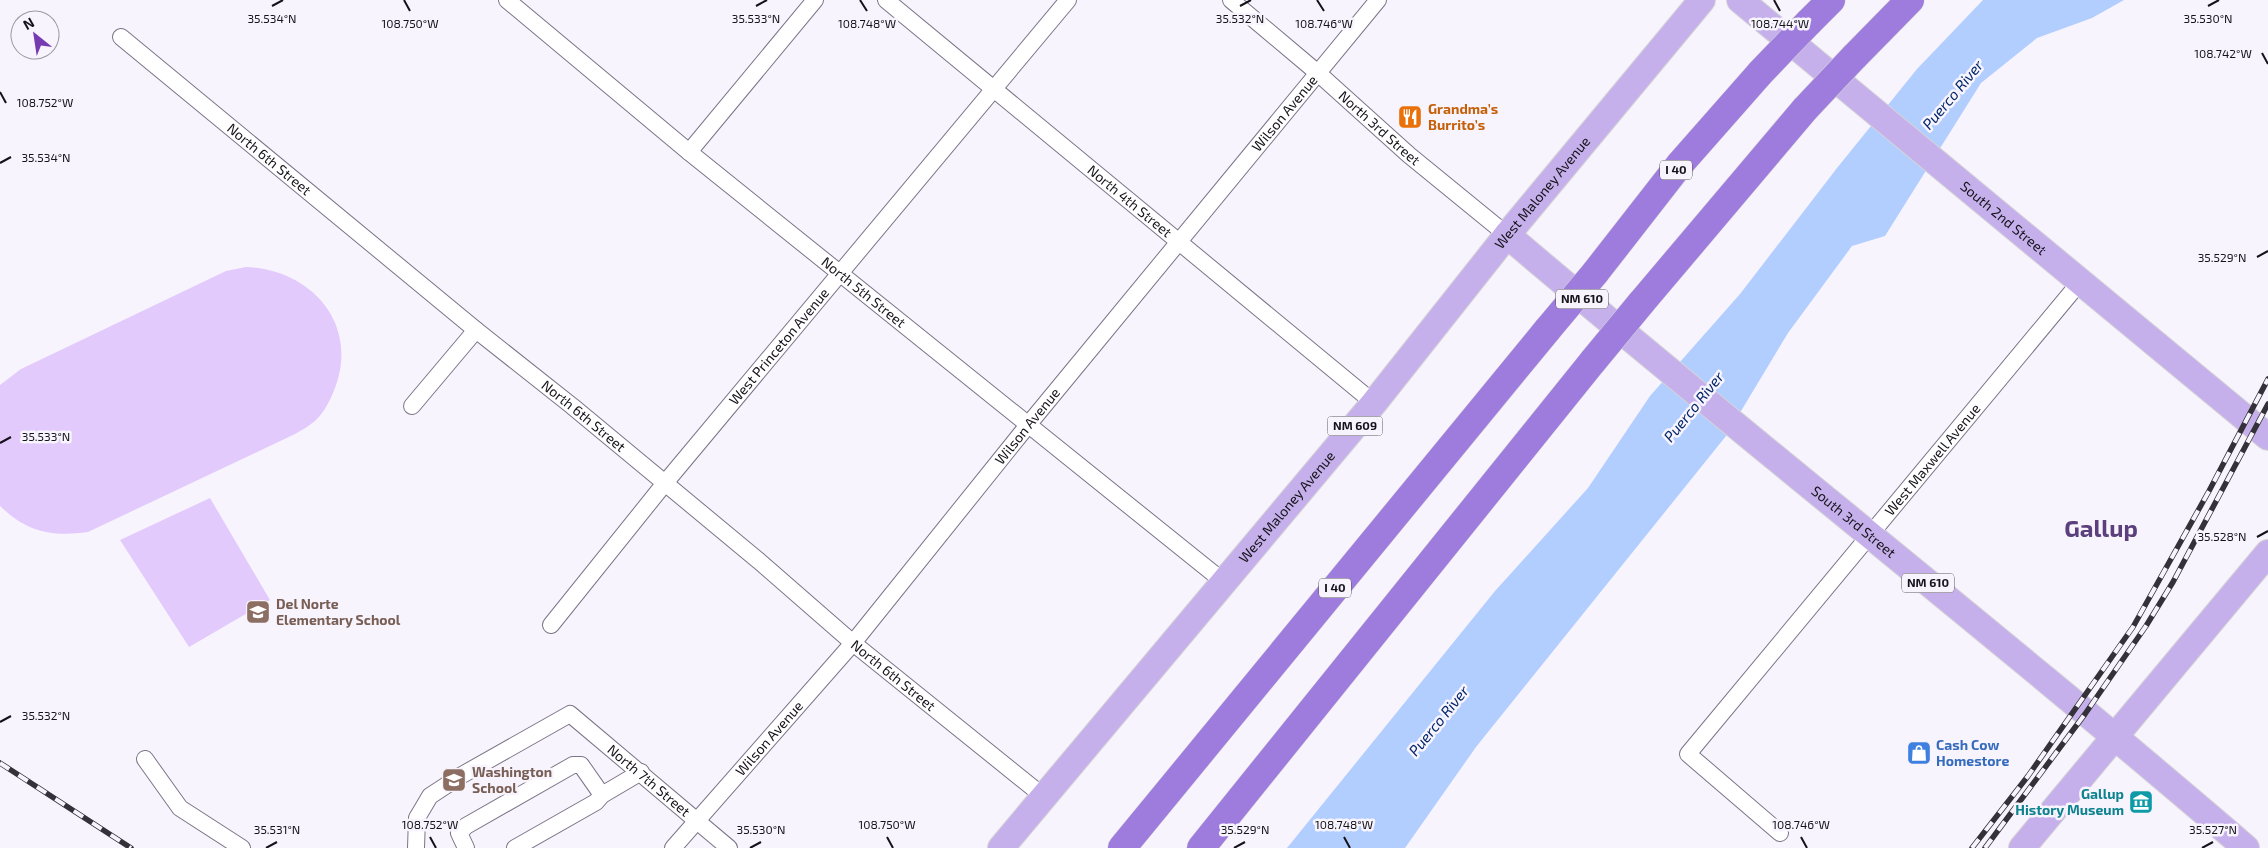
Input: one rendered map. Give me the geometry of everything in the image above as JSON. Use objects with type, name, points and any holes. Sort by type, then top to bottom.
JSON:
[{"type":"highway","name":"I 40","points":[[1122,848],[1595,273],[1680,164],[1761,72],[1831,0]]},
{"type":"highway","points":[[1201,848],[1641,302],[1805,109],[1910,0]]},
{"type":"main road","name":"West Maloney Avenue","points":[[1001,848],[1374,404],[1507,235],[1702,0]]},
{"type":"main road","name":"South 2nd Street","points":[[1740,0],[2268,437]]},
{"type":"main road","name":"South 3rd Street","points":[[1507,235],[1658,363],[1870,535],[2246,848]]},
{"type":"main road","points":[[2022,848],[2268,553]]},
{"type":"street","name":"North 5th Street","points":[[506,0],[689,152],[1224,582]]},
{"type":"street","points":[[689,152],[815,0]]},
{"type":"street","name":"North 4th Street","points":[[886,0],[1179,240],[1374,404]]},
{"type":"street","name":"West Princeton Avenue","points":[[551,625],[665,483],[1068,0]]},
{"type":"street","name":"North 3rd Street","points":[[1230,0],[1319,74],[1409,155],[1507,235]]},
{"type":"street","name":"Wilson Avenue","points":[[672,848],[698,821],[853,643],[1179,240],[1319,74],[1378,0]]},
{"type":"street","name":"North 6th Street","points":[[121,37],[476,330],[665,483],[853,643],[1043,796]]},
{"type":"street","name":"West Maxwell Avenue","points":[[1780,833],[1688,754],[2080,282]]},
{"type":"street","points":[[412,406],[476,330]]},
{"type":"street","name":"North 7th Street","points":[[416,848],[417,818],[430,796],[570,714],[729,848]]},
{"type":"street","points":[[145,759],[180,808],[242,848]]},
{"type":"street","points":[[466,848],[459,833],[466,826],[573,765],[581,765],[602,795]]},
{"type":"street","points":[[515,848],[596,802],[602,795],[641,772]]},
{"type":"shaded area","points":[[246,267],[268,270],[289,277],[307,288],[322,302],[333,318],[340,338],[341,359],[337,382],[325,408],[315,421],[295,434],[88,532],[62,534],[40,531],[20,522],[0,506],[0,385],[21,369],[226,271]]},
{"type":"shaded area","points":[[210,498],[270,600],[189,647],[120,540]]},
{"type":"water","name":"Puerco River","points":[[1983,0],[2124,0],[2092,18],[2037,38],[1981,83],[1885,236],[1852,246],[1788,333],[1726,436],[1476,747],[1405,848],[1287,848],[1495,591],[1588,488],[1650,396],[1740,294],[1837,168],[1917,69]]},
{"type":"railway","points":[[1972,848],[2028,776],[2133,627],[2209,491],[2268,379]]},
{"type":"railway","points":[[1985,848],[2085,714],[2146,626],[2173,582],[2268,404]]},
{"type":"railway","points":[[0,763],[131,848]]},
{"type":"place","name":"Grandma’s Burrito’s","points":[[1410,117]]},
{"type":"place","name":"Del Norte Elementary School","points":[[258,612]]},
{"type":"place","name":"Cash Cow Homestore","points":[[1919,753]]},
{"type":"place","name":"Washington School","points":[[454,780]]},
{"type":"place","name":"Gallup History Museum","points":[[2141,802]]},
{"type":"district","name":"Gallup","points":[[2101,529]]}]
